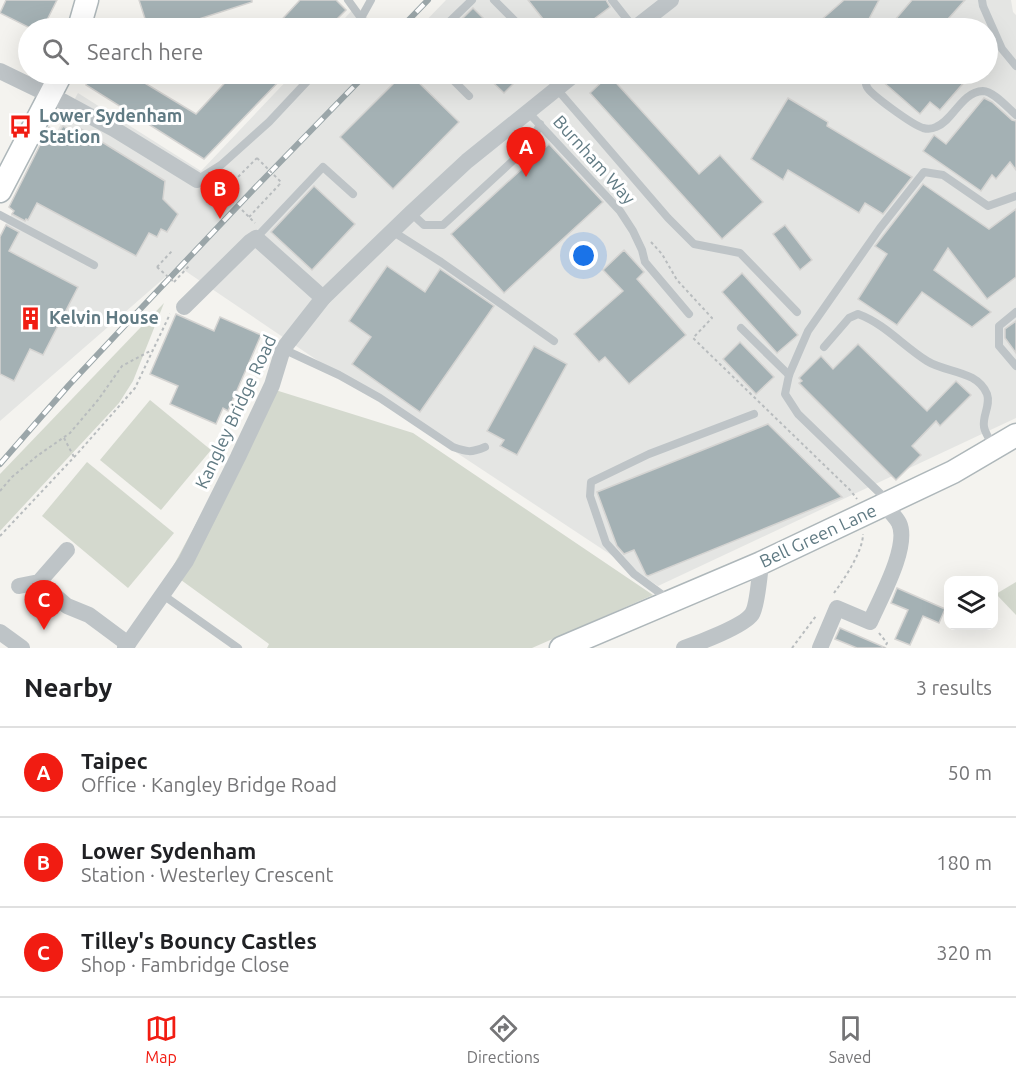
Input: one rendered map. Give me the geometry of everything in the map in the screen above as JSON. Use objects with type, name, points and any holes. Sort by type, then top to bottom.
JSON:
[{"type":"street","points":[[82,18],[87,0]]},
{"type":"street","points":[[648,18],[671,0]]},
{"type":"street","points":[[0,71],[18,80]]},
{"type":"street","points":[[27,84],[114,129],[197,180]]},
{"type":"street","points":[[0,191],[56,84]]},
{"type":"street","name":"Kangley Bridge Road","points":[[129,645],[186,561],[272,385],[283,349],[322,298],[467,161],[534,118],[561,84]]},
{"type":"street","points":[[178,308],[250,242],[255,230],[322,298]]},
{"type":"street","points":[[887,504],[953,472],[1016,435]]},
{"type":"street","name":"Bell Green Lane","points":[[561,648],[761,563],[887,504],[899,522],[902,537],[900,553],[870,622],[837,608],[820,648]]},
{"type":"street","points":[[19,586],[39,582],[67,550]]},
{"type":"street","points":[[684,648],[738,626],[752,614],[761,563]]},
{"type":"street","points":[[39,582],[67,606],[89,615],[129,645]]},
{"type":"street","points":[[0,632],[22,648]]},
{"type":"lane","points":[[348,0],[361,18],[372,0]]},
{"type":"lane","points":[[453,18],[471,0]]},
{"type":"lane","points":[[494,0],[512,18]]},
{"type":"lane","points":[[612,0],[627,18]]},
{"type":"lane","points":[[982,0],[988,18]]},
{"type":"lane","points":[[998,40],[1016,66]]},
{"type":"lane","points":[[197,180],[221,165],[261,129],[304,84]]},
{"type":"lane","points":[[457,84],[469,96]]},
{"type":"lane","points":[[570,84],[668,218],[694,244],[740,253],[797,312]]},
{"type":"lane","points":[[867,84],[875,96],[925,129],[935,128],[944,123],[973,93],[982,91],[989,92],[1016,115]]},
{"type":"lane","points":[[411,213],[424,225],[442,225],[531,144],[534,118]]},
{"type":"lane","name":"Burnham Way","points":[[534,118],[620,211],[633,231],[645,262],[689,314]]},
{"type":"lane","points":[[255,230],[322,167],[353,194]]},
{"type":"lane","points":[[887,504],[798,414],[785,394],[789,375],[808,331],[880,228],[924,172],[943,175],[988,206],[1016,196]]},
{"type":"lane","points":[[0,215],[94,265]]},
{"type":"lane","points":[[392,231],[441,262],[554,341]]},
{"type":"lane","points":[[1016,312],[999,326],[999,346],[1016,366]]},
{"type":"lane","points":[[824,347],[849,318],[858,314],[881,326],[929,362],[978,382],[987,394],[984,427],[995,448]]},
{"type":"lane","points":[[741,328],[789,375]]},
{"type":"lane","points":[[283,349],[339,375],[380,398],[453,447],[467,452],[485,447]]},
{"type":"lane","points":[[671,601],[634,573],[606,543],[590,496],[591,482],[649,454],[754,414]]},
{"type":"lane","points":[[163,595],[238,648]]},
{"type":"path","points":[[236,179],[257,158],[281,182],[249,217]]},
{"type":"path","points":[[242,210],[249,217],[255,230]]},
{"type":"path","points":[[172,251],[157,267],[174,282],[189,266]]},
{"type":"path","points":[[0,536],[135,388],[153,350],[178,308]]},
{"type":"path","points":[[0,491],[12,477],[37,456],[70,433],[98,400],[122,366],[153,350]]},
{"type":"path","points":[[64,438],[74,457]]},
{"type":"path","points":[[829,600],[842,583],[863,542],[863,532]]},
{"type":"path","points":[[792,648],[822,609]]},
{"type":"shaded area","points":[[446,0],[1011,0],[1013,12],[1016,15],[1016,418],[658,586],[178,266],[0,421],[0,235],[78,93],[201,171],[284,84],[998,84],[998,18],[429,18]]},
{"type":"shaded area","points":[[355,7],[368,18],[345,18]]},
{"type":"shaded area","points":[[164,303],[133,381],[119,403],[0,531],[0,474]]},
{"type":"shaded area","points":[[269,388],[413,433],[653,595],[532,648],[267,648],[269,644],[170,572]]},
{"type":"shaded area","points":[[150,400],[211,450],[161,510],[100,460]]},
{"type":"shaded area","points":[[87,462],[174,533],[128,588],[42,516]]},
{"type":"shaded area","points":[[1016,582],[1016,615],[998,596],[998,593]]},
{"type":"building","points":[[6,0],[57,0],[48,18],[18,18],[18,22],[0,13]]},
{"type":"building","points":[[139,0],[252,0],[252,2],[202,18],[145,18]]},
{"type":"building","points":[[300,0],[336,0],[346,10],[338,18],[283,18]]},
{"type":"building","points":[[528,0],[606,0],[610,7],[595,18],[542,18]]},
{"type":"building","points":[[844,0],[879,0],[870,18],[823,18]]},
{"type":"building","points":[[912,0],[965,0],[949,18],[897,18]]},
{"type":"building","points":[[473,8],[483,18],[463,18]]},
{"type":"building","points":[[146,84],[196,114],[224,84],[276,84],[204,159],[86,85]]},
{"type":"building","points":[[393,84],[420,84],[459,122],[393,189],[340,137]]},
{"type":"building","points":[[495,84],[513,84],[504,93]]},
{"type":"building","points":[[600,84],[617,84],[699,174],[720,155],[763,202],[722,239],[590,93]]},
{"type":"building","points":[[886,84],[963,84],[940,110],[930,102],[920,114]]},
{"type":"building","points":[[788,98],[828,122],[827,126],[912,177],[883,214],[865,203],[859,213],[788,170],[783,180],[751,159]]},
{"type":"building","points":[[984,98],[1016,121],[1016,170],[1010,162],[996,179],[992,175],[981,191],[923,151],[934,135],[946,144]]},
{"type":"building","points":[[63,126],[79,135],[81,129],[165,181],[163,199],[178,214],[167,232],[161,229],[157,237],[149,233],[136,256],[37,203],[28,220],[25,221],[12,214],[14,211],[9,207],[49,127],[59,133]]},
{"type":"building","points":[[549,144],[603,202],[504,293],[451,234]]},
{"type":"building","points":[[923,184],[989,229],[1016,209],[1016,277],[987,299],[948,248],[934,270],[991,312],[972,327],[922,292],[897,325],[858,299],[887,254],[875,246]]},
{"type":"building","points":[[314,186],[355,224],[312,270],[271,232]]},
{"type":"building","name":"Kelvin House","points":[[6,225],[19,232],[9,251],[78,287],[43,355],[30,349],[14,381],[0,374],[0,237]]},
{"type":"building","points":[[785,225],[812,260],[800,270],[773,234]]},
{"type":"building","points":[[624,250],[644,272],[637,279],[686,335],[629,384],[605,357],[599,362],[574,334],[623,291],[603,270]]},
{"type":"building","points":[[387,266],[425,292],[440,269],[494,306],[420,412],[352,364],[371,337],[349,321]]},
{"type":"building","points":[[742,273],[798,335],[777,353],[722,292]]},
{"type":"building","points":[[176,314],[214,331],[220,317],[261,335],[228,411],[223,408],[216,424],[170,404],[178,386],[150,374]]},
{"type":"building","points":[[1016,321],[1016,353],[1005,338],[1005,329]]},
{"type":"building","points":[[740,342],[774,377],[756,394],[723,359]]},
{"type":"building","points":[[858,344],[927,411],[956,381],[971,395],[940,426],[936,421],[912,446],[921,455],[896,480],[799,383],[802,381],[799,378],[821,356],[833,369]]},
{"type":"building","points":[[534,346],[567,364],[517,455],[500,446],[504,440],[487,431]]},
{"type":"building","points":[[768,424],[842,497],[648,576],[634,550],[624,554],[617,546],[597,492]]},
{"type":"building","points":[[897,588],[944,609],[944,611],[939,623],[923,616],[910,645],[895,639],[908,610],[891,603]]},
{"type":"building","points":[[840,628],[886,648],[857,648],[835,639]]},
{"type":"railway","points":[[411,18],[428,0]]},
{"type":"railway","points":[[0,464],[129,321],[356,84]]},
{"type":"place","name":"Lower Sydenham Station","points":[[21,126]]},
{"type":"place","name":"Taipec","points":[[526,177]]},
{"type":"place","name":"Lower Sydenham","points":[[220,219]]},
{"type":"place","name":"Kelvin House","points":[[31,318]]},
{"type":"place","name":"Tilley's Bouncy Castles","points":[[44,630]]}]
